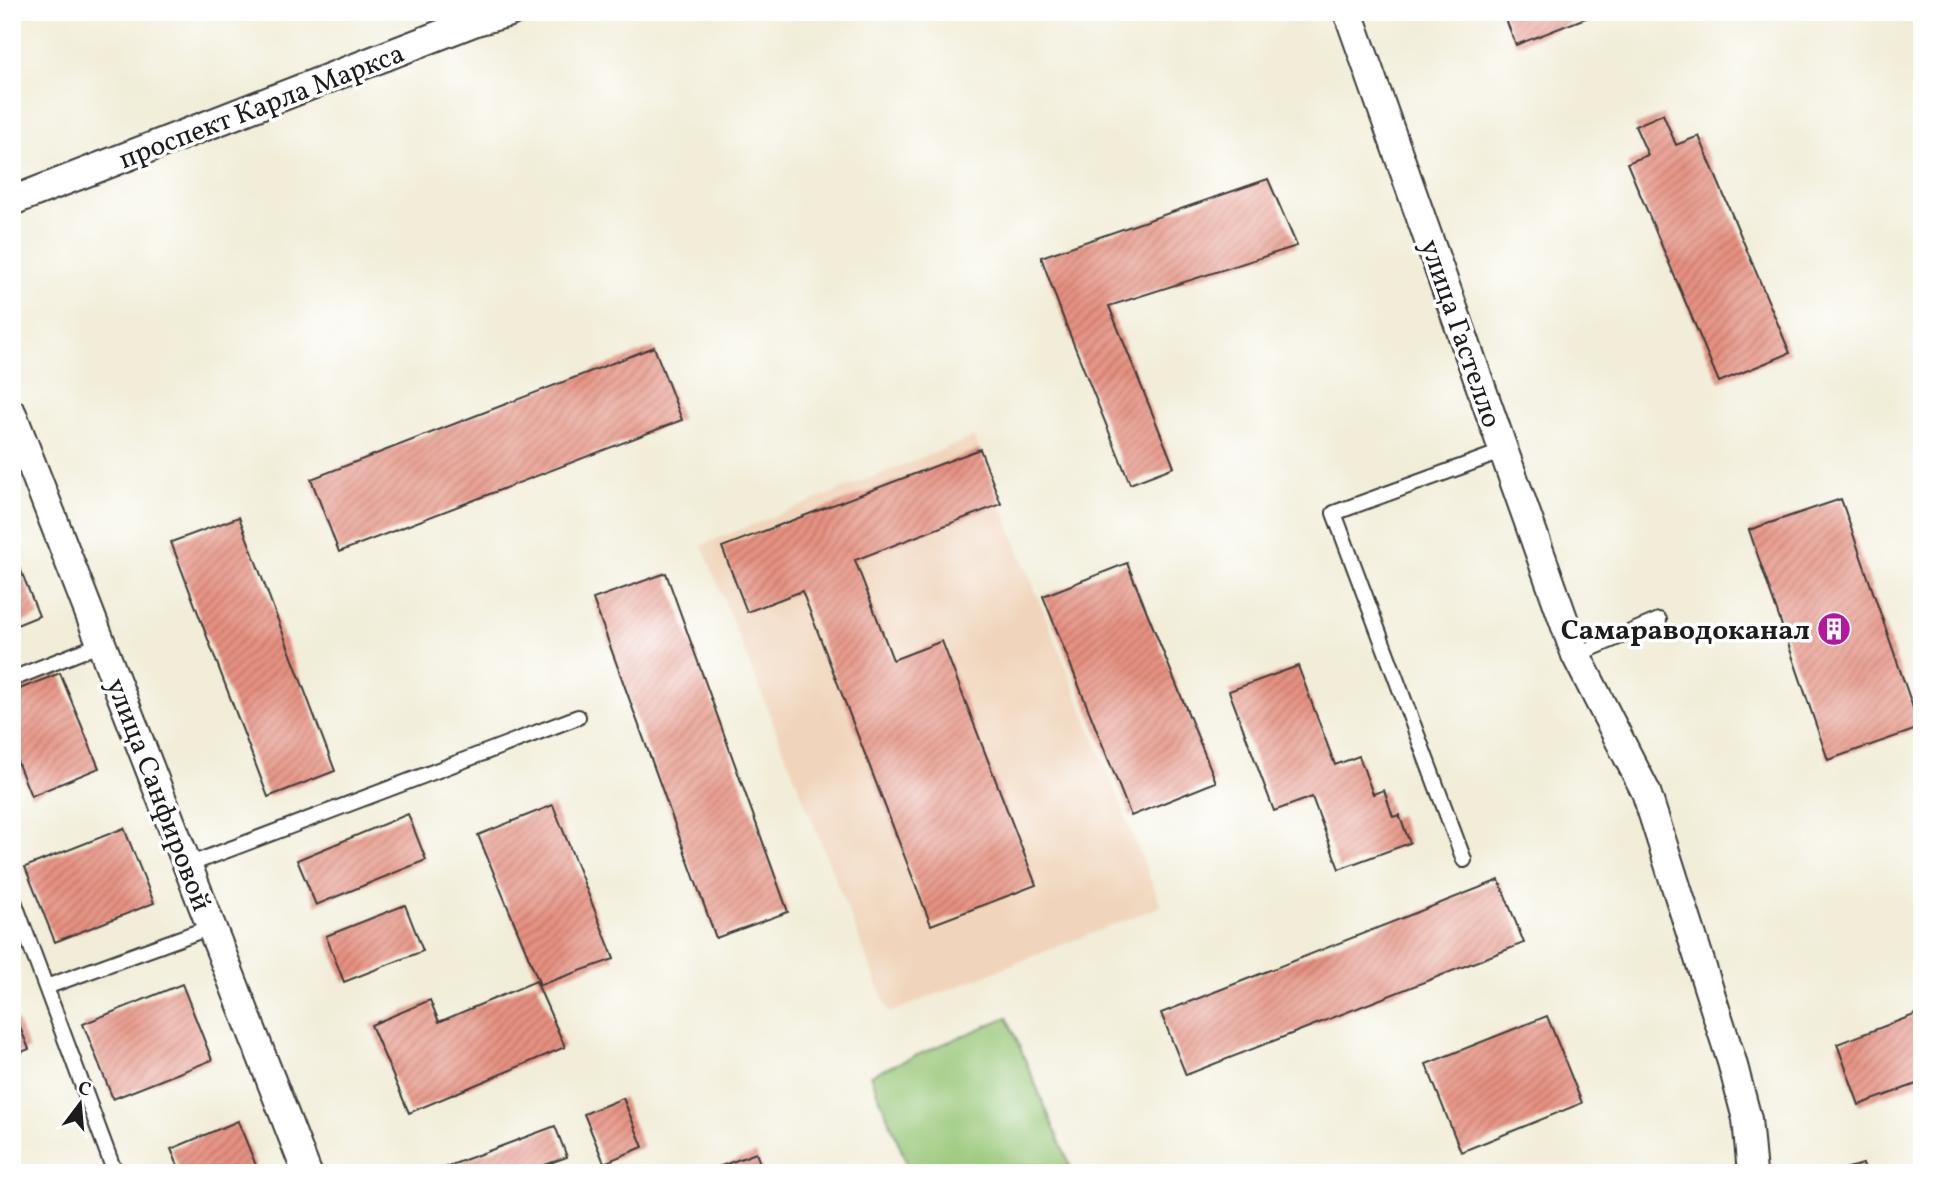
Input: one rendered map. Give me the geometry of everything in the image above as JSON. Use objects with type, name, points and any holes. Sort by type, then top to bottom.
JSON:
[{"type":"street","name":"проспект Карла Маркса","points":[[12,201],[476,21],[510,12]]},
{"type":"street","name":"улица Гастелло","points":[[1348,12],[1576,655],[1646,792],[1732,1062],[1747,1119],[1752,1173]]},
{"type":"street","name":"улица Санфировой","points":[[12,414],[20,458],[101,644],[307,1173]]},
{"type":"lane","points":[[1464,860],[1334,513],[1504,451]]},
{"type":"lane","points":[[1576,655],[1659,620]]},
{"type":"lane","points":[[12,679],[101,644]]},
{"type":"lane","points":[[188,866],[578,717]]},
{"type":"lane","points":[[12,896],[115,1173]]},
{"type":"lane","points":[[46,987],[211,927]]},
{"type":"shaded area","points":[[974,437],[1161,906],[889,1013],[702,545]]},
{"type":"green space","points":[[1007,1017],[1073,1173],[911,1173],[870,1075]]},
{"type":"building","points":[[1503,12],[1601,12],[1516,45]]},
{"type":"building","points":[[1663,114],[1676,145],[1699,136],[1790,353],[1719,382],[1627,163],[1648,155],[1635,126]]},
{"type":"building","points":[[1268,179],[1297,246],[1109,306],[1174,467],[1130,484],[1041,257]]},
{"type":"building","points":[[654,347],[682,420],[339,552],[311,479]]},
{"type":"building","points":[[980,449],[1001,504],[855,560],[893,660],[942,641],[1036,885],[931,925],[802,591],[747,612],[722,547]]},
{"type":"building","name":"Самараводоканал","points":[[1841,499],[1920,728],[1828,760],[1749,530]]},
{"type":"building","points":[[239,517],[335,771],[268,797],[171,542]]},
{"type":"building","points":[[12,548],[39,616],[12,627]]},
{"type":"building","points":[[1127,563],[1216,782],[1131,816],[1043,596]]},
{"type":"building","points":[[666,573],[788,912],[716,938],[593,599]]},
{"type":"building","points":[[1298,666],[1335,765],[1359,756],[1373,794],[1384,790],[1393,817],[1399,815],[1410,843],[1339,869],[1312,797],[1274,811],[1229,691]]},
{"type":"building","points":[[60,673],[99,768],[31,796],[12,749],[12,692]]},
{"type":"building","points":[[553,805],[614,959],[540,985],[478,835]]},
{"type":"building","points":[[408,814],[426,860],[316,905],[297,860]]},
{"type":"building","points":[[124,828],[154,903],[55,942],[25,867]]},
{"type":"building","points":[[1499,880],[1524,943],[1186,1075],[1161,1013]]},
{"type":"building","points":[[405,905],[423,951],[344,982],[326,936]]},
{"type":"building","points":[[536,981],[565,1047],[409,1113],[371,1025],[430,1000],[439,1022]]},
{"type":"building","points":[[182,984],[212,1060],[113,1099],[83,1024]]},
{"type":"building","points":[[12,1008],[29,1049],[12,1056]]},
{"type":"building","points":[[1922,1012],[1922,1082],[1859,1105],[1837,1044]]},
{"type":"building","points":[[1547,1016],[1582,1103],[1461,1152],[1426,1064]]},
{"type":"building","points":[[623,1098],[643,1147],[604,1163],[584,1114]]},
{"type":"building","points":[[238,1121],[259,1173],[181,1173],[171,1149]]},
{"type":"building","points":[[555,1126],[567,1157],[523,1173],[430,1173]]},
{"type":"building","points":[[756,1153],[764,1173],[705,1173],[705,1172]]},
{"type":"building","points":[[1863,1164],[1866,1173],[1833,1173],[1833,1172]]},
{"type":"place","name":"Самараводоканал","points":[[1834,629]]}]
